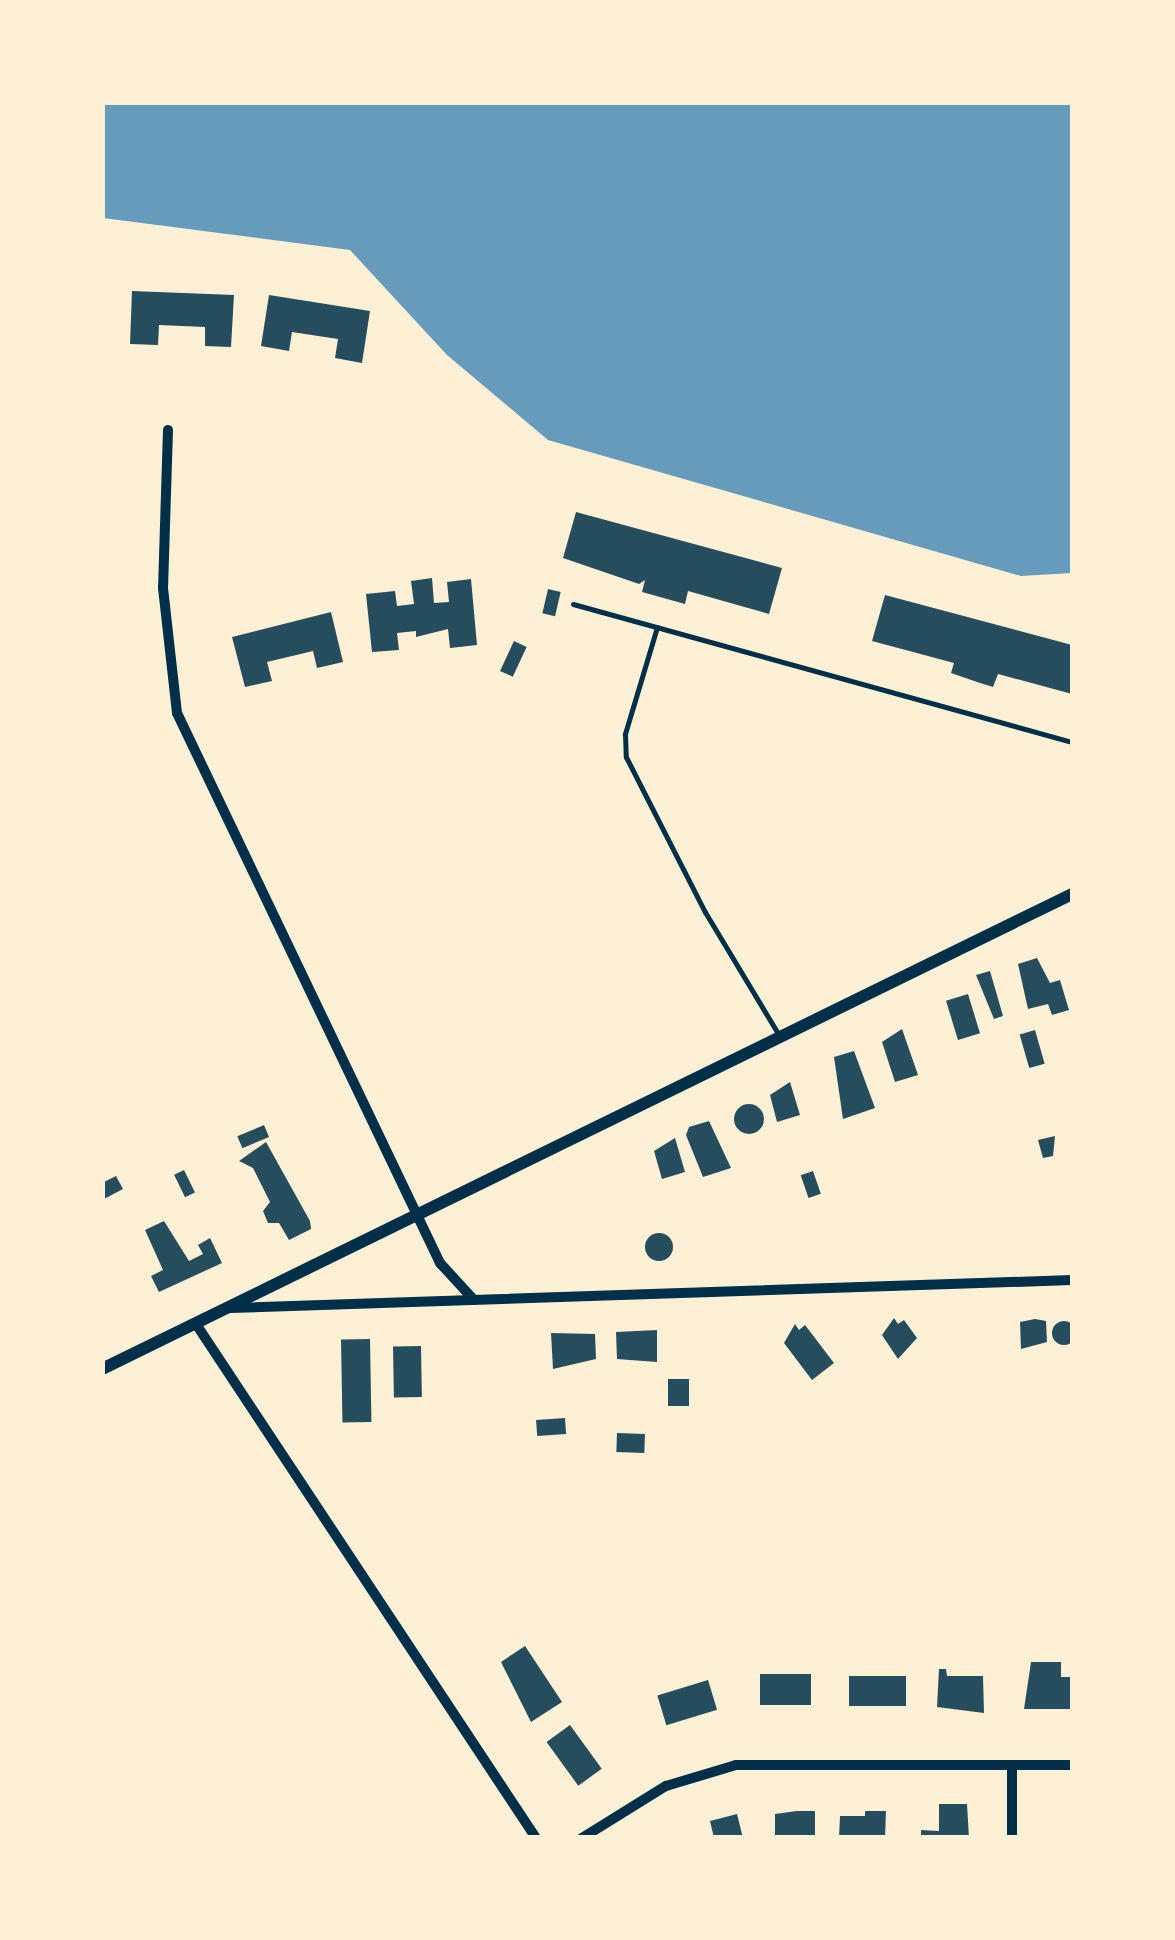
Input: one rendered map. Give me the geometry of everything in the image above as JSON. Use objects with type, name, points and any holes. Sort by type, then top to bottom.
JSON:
[{"type":"street","points":[[168,430],[162,588],[177,713],[440,1263],[474,1300]]},
{"type":"street","points":[[102,1369],[783,1041],[1072,894]]},
{"type":"street","points":[[230,1308],[1072,1280]]},
{"type":"street","points":[[196,1324],[536,1838]]},
{"type":"street","points":[[582,1838],[666,1786],[736,1764],[1072,1764]]},
{"type":"street","points":[[1012,1765],[1012,1838]]},
{"type":"lane","points":[[572,604],[1072,742]]},
{"type":"lane","points":[[657,627],[626,734],[626,757],[705,912],[783,1041]]},
{"type":"water","points":[[103,102],[1072,103],[1072,573],[1021,576],[548,440],[447,355],[350,250],[103,218]]},
{"type":"building","points":[[132,291],[234,295],[231,347],[205,346],[205,327],[159,325],[158,345],[130,344]]},
{"type":"building","points":[[269,295],[370,311],[362,363],[335,358],[338,339],[292,332],[289,351],[261,346]]},
{"type":"building","points":[[576,512],[782,568],[769,614],[688,591],[685,604],[642,592],[645,580],[639,584],[563,558]]},
{"type":"building","points":[[432,578],[434,603],[449,602],[447,582],[471,579],[477,645],[450,648],[448,629],[416,637],[416,631],[397,633],[399,650],[372,652],[366,594],[395,591],[397,606],[414,604],[411,581]]},
{"type":"building","points":[[548,589],[561,592],[555,616],[542,613]]},
{"type":"building","points":[[885,595],[1072,645],[1072,694],[998,674],[993,687],[951,673],[954,663],[872,641]]},
{"type":"building","points":[[331,612],[343,662],[317,668],[313,651],[267,662],[272,681],[245,687],[232,637]]},
{"type":"building","points":[[514,641],[527,647],[513,677],[500,671]]},
{"type":"building","points":[[1037,958],[1050,983],[1060,980],[1069,1010],[1052,1015],[1048,1004],[1028,1009],[1018,964]]},
{"type":"building","points":[[990,971],[1003,1016],[994,1019],[976,975]]},
{"type":"building","points":[[968,994],[980,1033],[958,1040],[946,1001]]},
{"type":"building","points":[[902,1029],[918,1075],[895,1082],[882,1042]]},
{"type":"building","points":[[1035,1030],[1045,1064],[1029,1068],[1020,1034]]},
{"type":"building","points":[[854,1051],[875,1108],[843,1119],[834,1057]]},
{"type":"building","points":[[790,1082],[800,1115],[777,1122],[770,1095]]},
{"type":"building","points":[[749,1104],[760,1108],[764,1119],[760,1130],[749,1134],[738,1130],[734,1119],[738,1108]]},
{"type":"building","points":[[709,1121],[731,1168],[703,1177],[686,1135],[689,1127]]},
{"type":"building","points":[[264,1125],[269,1137],[242,1148],[237,1136]]},
{"type":"building","points":[[1055,1136],[1053,1156],[1043,1158],[1038,1140]]},
{"type":"building","points":[[675,1138],[685,1172],[662,1179],[654,1151]]},
{"type":"building","points":[[266,1142],[310,1221],[311,1229],[289,1240],[279,1223],[268,1223],[263,1211],[270,1202],[253,1168],[239,1161]]},
{"type":"building","points":[[184,1170],[195,1192],[185,1197],[174,1175]]},
{"type":"building","points":[[813,1171],[821,1194],[809,1198],[801,1175]]},
{"type":"building","points":[[116,1176],[123,1189],[102,1200],[102,1183]]},
{"type":"building","points":[[164,1221],[189,1261],[203,1254],[198,1245],[210,1238],[222,1263],[159,1292],[151,1276],[163,1270],[145,1230]]},
{"type":"building","points":[[659,1233],[669,1237],[673,1247],[669,1257],[659,1261],[649,1257],[645,1247],[649,1237]]},
{"type":"building","points":[[894,1318],[898,1324],[904,1320],[917,1338],[898,1359],[882,1335]]},
{"type":"building","points":[[1046,1321],[1047,1342],[1021,1349],[1020,1322]]},
{"type":"building","points":[[1064,1321],[1073,1324],[1073,1342],[1064,1345],[1055,1342],[1052,1333],[1055,1324]]},
{"type":"building","points":[[795,1324],[799,1330],[805,1325],[834,1363],[812,1380],[784,1343]]},
{"type":"building","points":[[657,1330],[657,1362],[617,1359],[616,1332]]},
{"type":"building","points":[[551,1333],[595,1334],[596,1359],[553,1369]]},
{"type":"building","points":[[370,1339],[371,1422],[342,1422],[341,1340]]},
{"type":"building","points":[[393,1346],[421,1346],[422,1397],[394,1397]]},
{"type":"building","points":[[668,1379],[689,1379],[689,1406],[668,1406]]},
{"type":"building","points":[[565,1418],[566,1434],[537,1436],[536,1420]]},
{"type":"building","points":[[617,1433],[645,1434],[644,1453],[616,1452]]},
{"type":"building","points":[[525,1646],[562,1702],[531,1722],[501,1662]]},
{"type":"building","points":[[1031,1662],[1061,1662],[1061,1677],[1072,1677],[1072,1709],[1024,1709]]},
{"type":"building","points":[[939,1669],[946,1669],[947,1676],[983,1676],[984,1713],[937,1707]]},
{"type":"building","points":[[760,1674],[811,1674],[811,1705],[760,1705]]},
{"type":"building","points":[[849,1676],[906,1676],[906,1706],[849,1706]]},
{"type":"building","points":[[708,1680],[717,1710],[666,1725],[657,1695]]},
{"type":"building","points":[[570,1725],[602,1769],[578,1786],[547,1742]]},
{"type":"building","points":[[939,1804],[967,1804],[969,1838],[921,1838],[921,1830],[939,1831]]},
{"type":"building","points":[[815,1811],[815,1838],[775,1838],[775,1814]]},
{"type":"building","points":[[865,1811],[886,1811],[885,1838],[839,1838],[840,1816],[865,1816]]},
{"type":"building","points":[[737,1814],[743,1838],[714,1838],[710,1821]]}]
